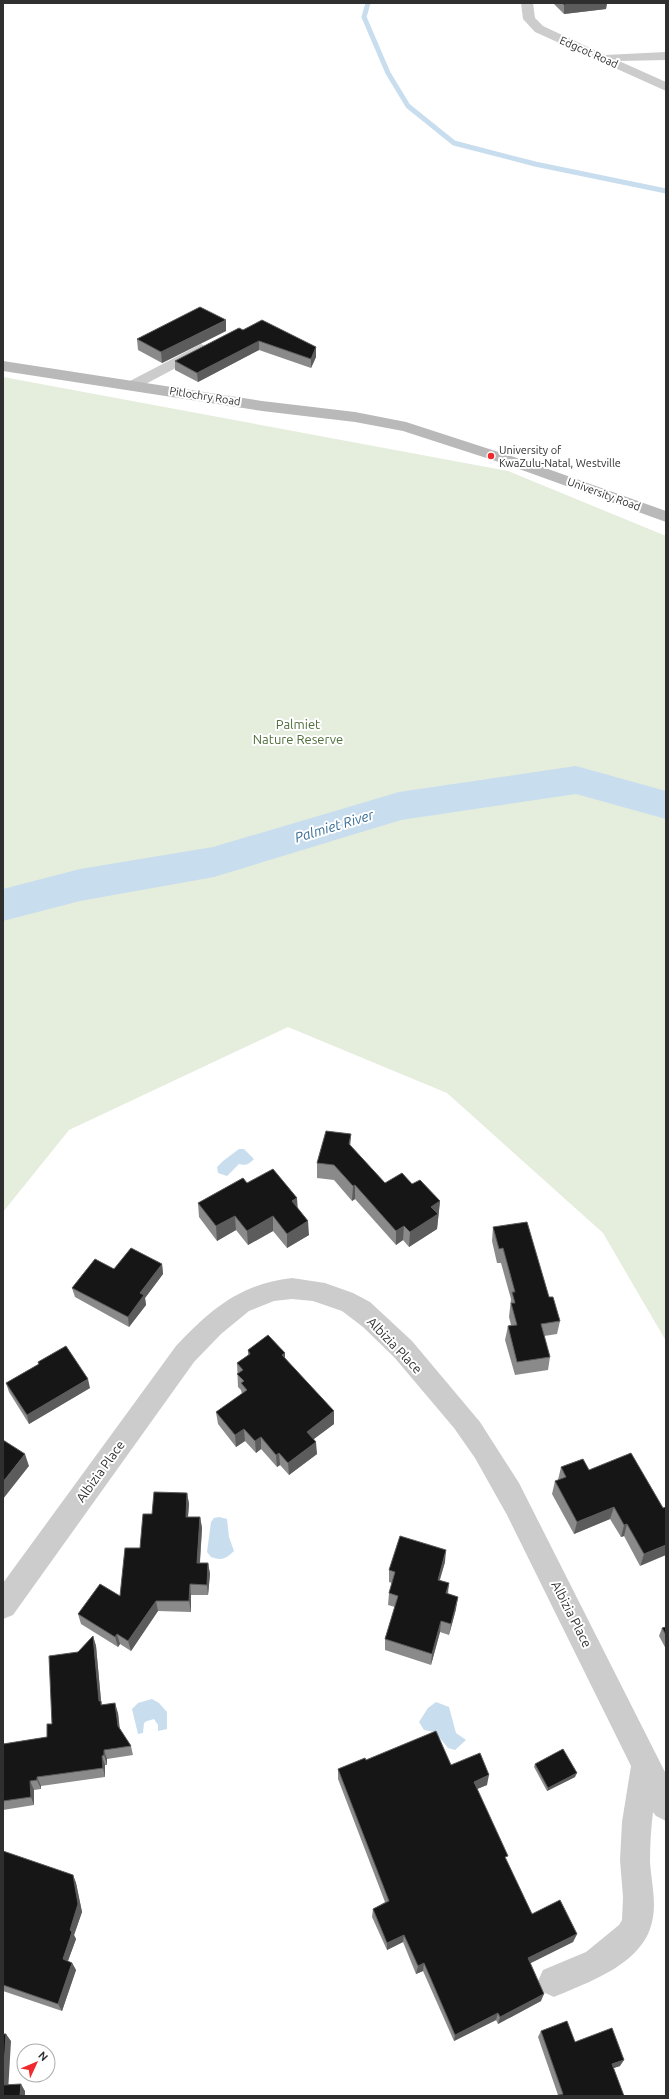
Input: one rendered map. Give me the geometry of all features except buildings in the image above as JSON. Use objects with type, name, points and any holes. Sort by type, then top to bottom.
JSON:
[{"type":"street","name":"Edgcot Road","points":[[527,3],[529,19],[533,24],[666,87]]},
{"type":"street","points":[[602,58],[666,56]]},
{"type":"street","points":[[133,385],[213,343]]},
{"type":"street","name":"Pitlochry Road","points":[[3,366],[262,406],[355,417],[406,427]]},
{"type":"street","name":"University Road","points":[[406,427],[514,462],[666,517]]},
{"type":"street","name":"Albizia Place","points":[[3,1606],[185,1354],[213,1323],[234,1307],[253,1297],[280,1290],[314,1290],[340,1299],[360,1309],[386,1332],[476,1436],[507,1486],[579,1626],[666,1806]]},
{"type":"street","points":[[554,1981],[597,1962],[630,1936],[638,1922],[637,1829],[646,1764]]},
{"type":"green space","name":"Palmiet Nature Reserve","points":[[3,377],[508,471],[666,536],[666,1341],[603,1233],[447,1093],[288,1027],[69,1130],[3,1212]]},
{"type":"water","points":[[239,1149],[244,1149],[254,1159],[244,1165],[239,1164],[227,1176],[218,1173],[217,1167]]},
{"type":"water","points":[[219,1517],[227,1519],[229,1537],[234,1551],[221,1559],[211,1557],[207,1552],[211,1522],[214,1518]]},
{"type":"water","points":[[152,1699],[159,1703],[167,1712],[167,1729],[158,1731],[158,1725],[154,1719],[144,1723],[143,1733],[138,1734],[132,1709],[138,1703]]},
{"type":"water","points":[[436,1702],[449,1707],[456,1733],[466,1740],[455,1750],[448,1748],[435,1732],[424,1730],[419,1722],[428,1708]]},
{"type":"waterway","points":[[368,3],[364,17],[388,73],[408,106],[454,143],[535,164],[666,191]]},
{"type":"waterway","name":"Palmiet River","points":[[3,905],[80,885],[214,862],[399,806],[576,780],[666,805]]},
{"type":"place","name":"University of KwaZulu-Natal, Westville","points":[[491,456]]}]
